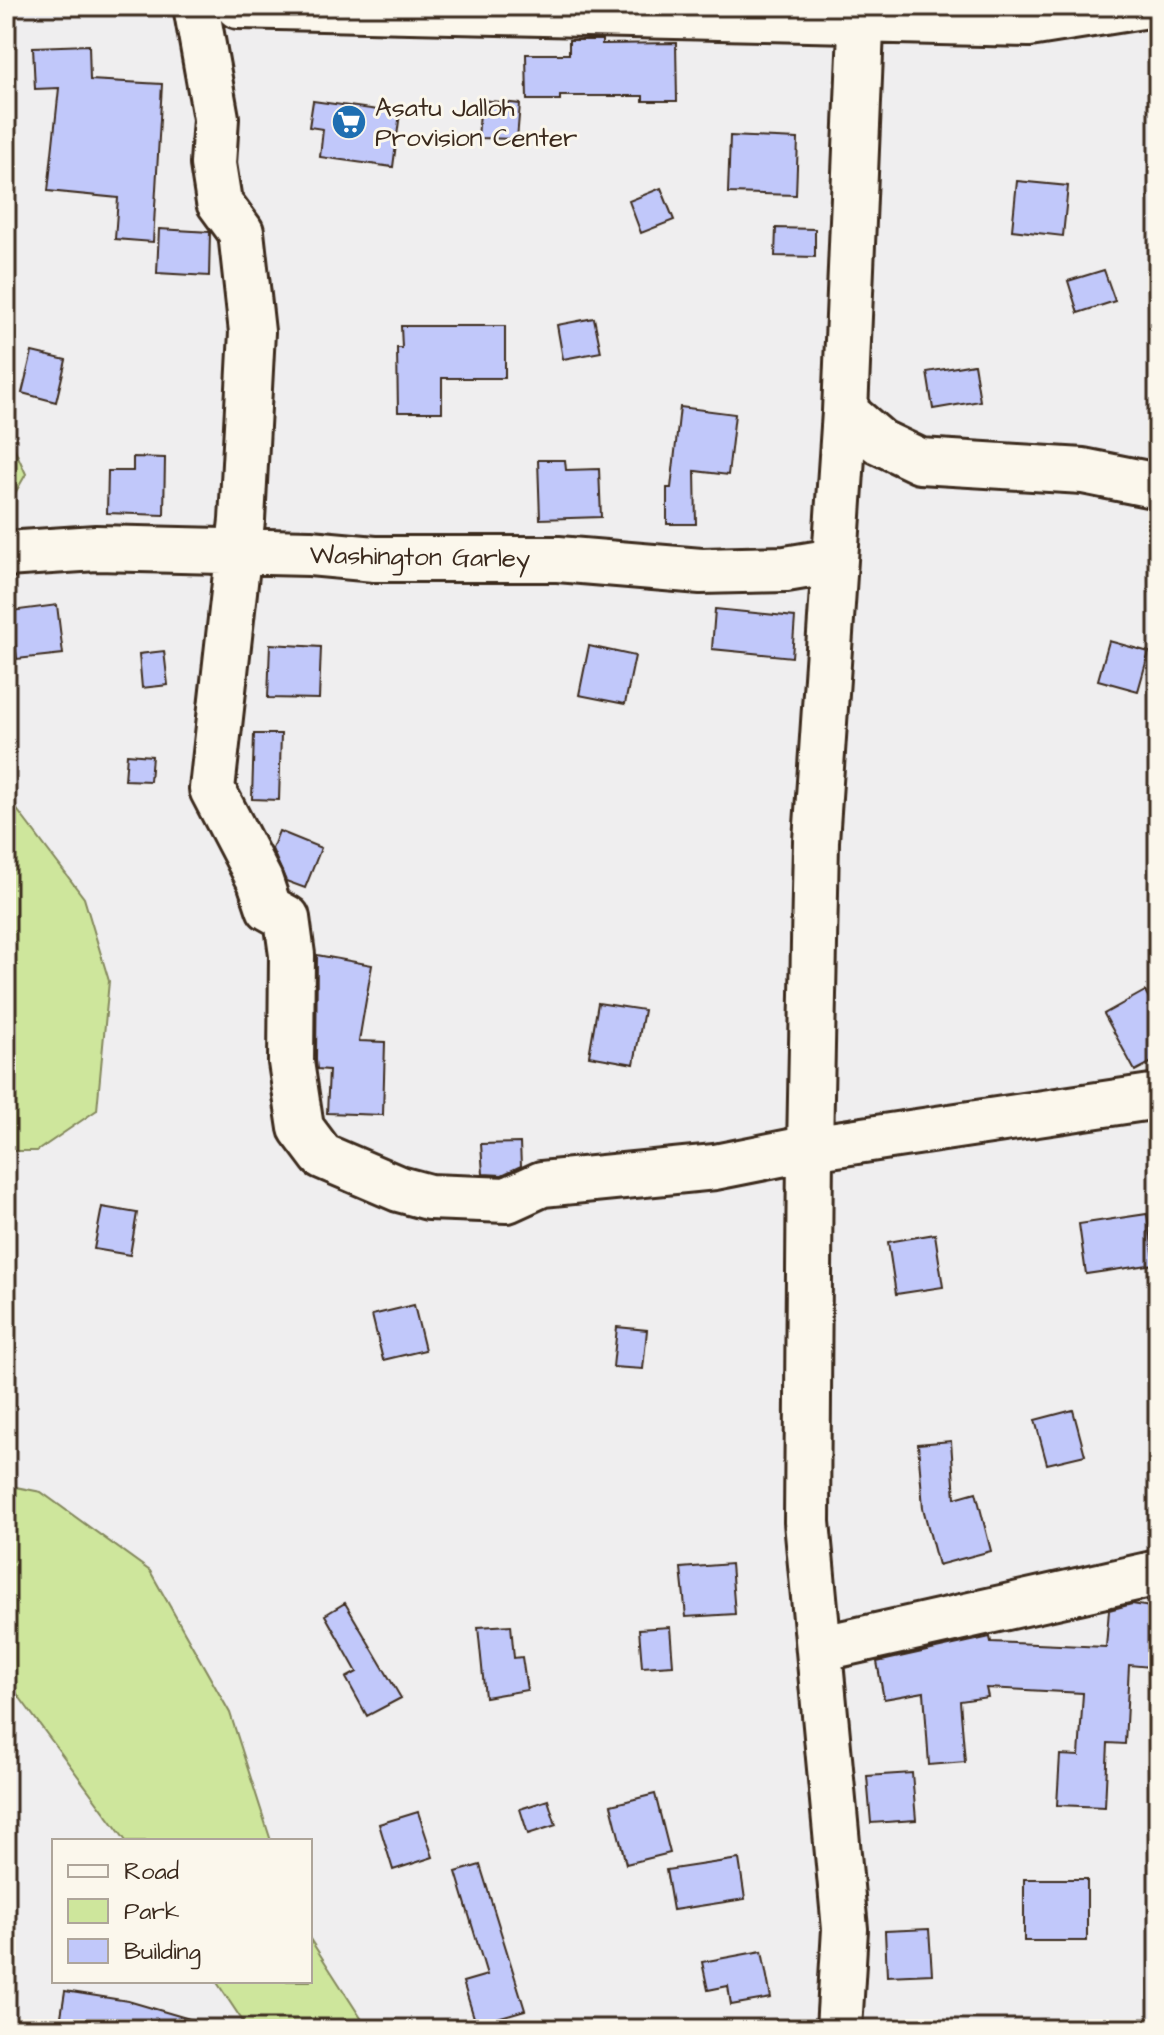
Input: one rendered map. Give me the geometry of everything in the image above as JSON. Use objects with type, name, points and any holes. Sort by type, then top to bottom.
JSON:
[{"type":"street","points":[[196,6],[216,118],[213,164],[219,202],[241,232],[250,305],[251,371],[239,552],[212,789],[260,881],[269,908],[287,918],[292,955],[291,1062],[301,1128],[322,1156],[399,1189],[429,1197],[507,1200],[542,1184],[617,1173],[715,1167],[810,1148],[1158,1096]]},
{"type":"street","points":[[238,6],[869,10],[1029,24],[1142,6]]},
{"type":"street","points":[[839,2029],[845,1929],[807,1522],[810,1148],[816,841],[869,10]]},
{"type":"street","points":[[845,412],[880,442],[920,461],[1083,471],[1158,486]]},
{"type":"street","name":"Washington Garley","points":[[6,554],[96,548],[375,559],[558,559],[701,571],[786,569],[834,561]]},
{"type":"street","points":[[819,1649],[1158,1573]]},
{"type":"green space","points":[[6,430],[26,474],[6,509]]},
{"type":"green space","points":[[6,795],[84,898],[109,981],[97,1110],[37,1151],[6,1151]]},
{"type":"green space","points":[[6,1485],[41,1492],[150,1571],[230,1713],[270,1839],[125,1839],[6,1679]]},
{"type":"green space","points":[[312,1942],[368,2029],[248,2029],[217,1983],[312,1983]]},
{"type":"building","points":[[569,40],[602,40],[602,44],[676,43],[677,101],[643,101],[643,96],[560,96],[560,100],[527,100],[526,54],[569,54]]},
{"type":"building","points":[[89,45],[90,80],[162,84],[153,242],[115,239],[118,198],[48,191],[59,88],[35,89],[33,47]]},
{"type":"building","points":[[481,100],[520,104],[517,139],[478,138]]},
{"type":"building","points":[[313,101],[400,113],[393,167],[320,157],[323,129],[309,127]]},
{"type":"building","points":[[730,136],[798,139],[796,195],[728,193]]},
{"type":"building","points":[[1017,181],[1068,186],[1063,236],[1012,230]]},
{"type":"building","points":[[661,188],[674,220],[641,233],[629,201]]},
{"type":"building","points":[[776,228],[815,229],[815,257],[775,256]]},
{"type":"building","points":[[159,229],[210,232],[209,276],[157,273]]},
{"type":"building","points":[[1104,270],[1115,301],[1078,313],[1068,281]]},
{"type":"building","points":[[594,318],[601,352],[563,359],[557,325]]},
{"type":"building","points":[[401,326],[505,326],[505,378],[442,378],[442,412],[398,412],[397,348],[402,348]]},
{"type":"building","points":[[32,352],[66,360],[56,402],[22,393]]},
{"type":"building","points":[[974,364],[980,401],[933,409],[927,372]]},
{"type":"building","points":[[680,407],[735,414],[728,475],[695,471],[696,524],[667,524],[667,488],[671,488]]},
{"type":"building","points":[[133,457],[165,458],[164,515],[107,513],[108,471],[133,471]]},
{"type":"building","points":[[538,460],[565,460],[566,470],[599,469],[601,517],[540,519]]},
{"type":"building","points":[[57,605],[63,654],[17,659],[11,611]]},
{"type":"building","points":[[715,609],[795,617],[792,657],[712,649]]},
{"type":"building","points":[[1109,641],[1149,652],[1138,691],[1098,680]]},
{"type":"building","points":[[270,644],[321,647],[319,699],[268,698]]},
{"type":"building","points":[[589,646],[635,656],[625,704],[579,695]]},
{"type":"building","points":[[164,651],[168,685],[142,688],[139,654]]},
{"type":"building","points":[[254,734],[281,734],[279,800],[252,799]]},
{"type":"building","points":[[127,754],[152,756],[150,781],[125,780]]},
{"type":"building","points":[[279,831],[321,848],[305,888],[286,881],[272,849]]},
{"type":"building","points":[[317,955],[372,965],[359,1041],[385,1042],[383,1115],[327,1113],[329,1070],[317,1069],[316,1060]]},
{"type":"building","points":[[1145,991],[1158,1014],[1158,1059],[1135,1071],[1104,1014]]},
{"type":"building","points":[[598,1003],[644,1010],[634,1064],[589,1056]]},
{"type":"building","points":[[520,1143],[521,1166],[502,1175],[483,1174],[481,1144]]},
{"type":"building","points":[[102,1207],[137,1213],[130,1255],[94,1249]]},
{"type":"building","points":[[1147,1214],[1155,1264],[1086,1274],[1079,1224]]},
{"type":"building","points":[[935,1234],[943,1287],[896,1294],[888,1242]]},
{"type":"building","points":[[414,1305],[425,1350],[383,1360],[372,1315]]},
{"type":"building","points":[[617,1327],[647,1330],[643,1369],[613,1367]]},
{"type":"building","points":[[1073,1410],[1085,1455],[1047,1464],[1035,1420]]},
{"type":"building","points":[[951,1441],[955,1498],[976,1492],[991,1551],[938,1565],[923,1508],[918,1444]]},
{"type":"building","points":[[731,1564],[735,1614],[686,1617],[681,1568]]},
{"type":"building","points":[[345,1603],[401,1698],[367,1716],[346,1678],[357,1672],[325,1615]]},
{"type":"building","points":[[1132,1604],[1157,1608],[1151,1667],[1129,1665],[1125,1744],[1108,1743],[1105,1807],[1057,1805],[1060,1755],[1079,1756],[1083,1693],[986,1688],[988,1697],[960,1701],[965,1762],[929,1765],[924,1692],[884,1699],[877,1662],[990,1637],[991,1642],[1106,1647],[1109,1610]]},
{"type":"building","points":[[511,1625],[514,1658],[522,1657],[527,1690],[485,1697],[478,1627]]},
{"type":"building","points":[[670,1627],[673,1665],[642,1667],[639,1629]]},
{"type":"building","points":[[912,1773],[916,1820],[871,1823],[867,1776]]},
{"type":"building","points":[[655,1794],[670,1853],[626,1864],[611,1805]]},
{"type":"building","points":[[548,1800],[556,1825],[528,1834],[520,1809]]},
{"type":"building","points":[[418,1812],[433,1857],[393,1870],[379,1824]]},
{"type":"building","points":[[739,1859],[745,1899],[673,1910],[666,1870]]},
{"type":"building","points":[[480,1865],[525,2010],[476,2024],[463,1982],[487,1975],[456,1872]]},
{"type":"building","points":[[1024,1879],[1087,1879],[1087,1941],[1024,1941]]},
{"type":"building","points":[[929,1929],[932,1974],[887,1976],[885,1931]]},
{"type":"building","points":[[762,1951],[771,1998],[731,2005],[728,1986],[708,1990],[702,1962]]},
{"type":"building","points":[[65,1991],[128,2001],[200,2022],[199,2029],[59,2029]]},
{"type":"place","name":"Asatu Jalloh Provision Center","points":[[349,122]]}]
